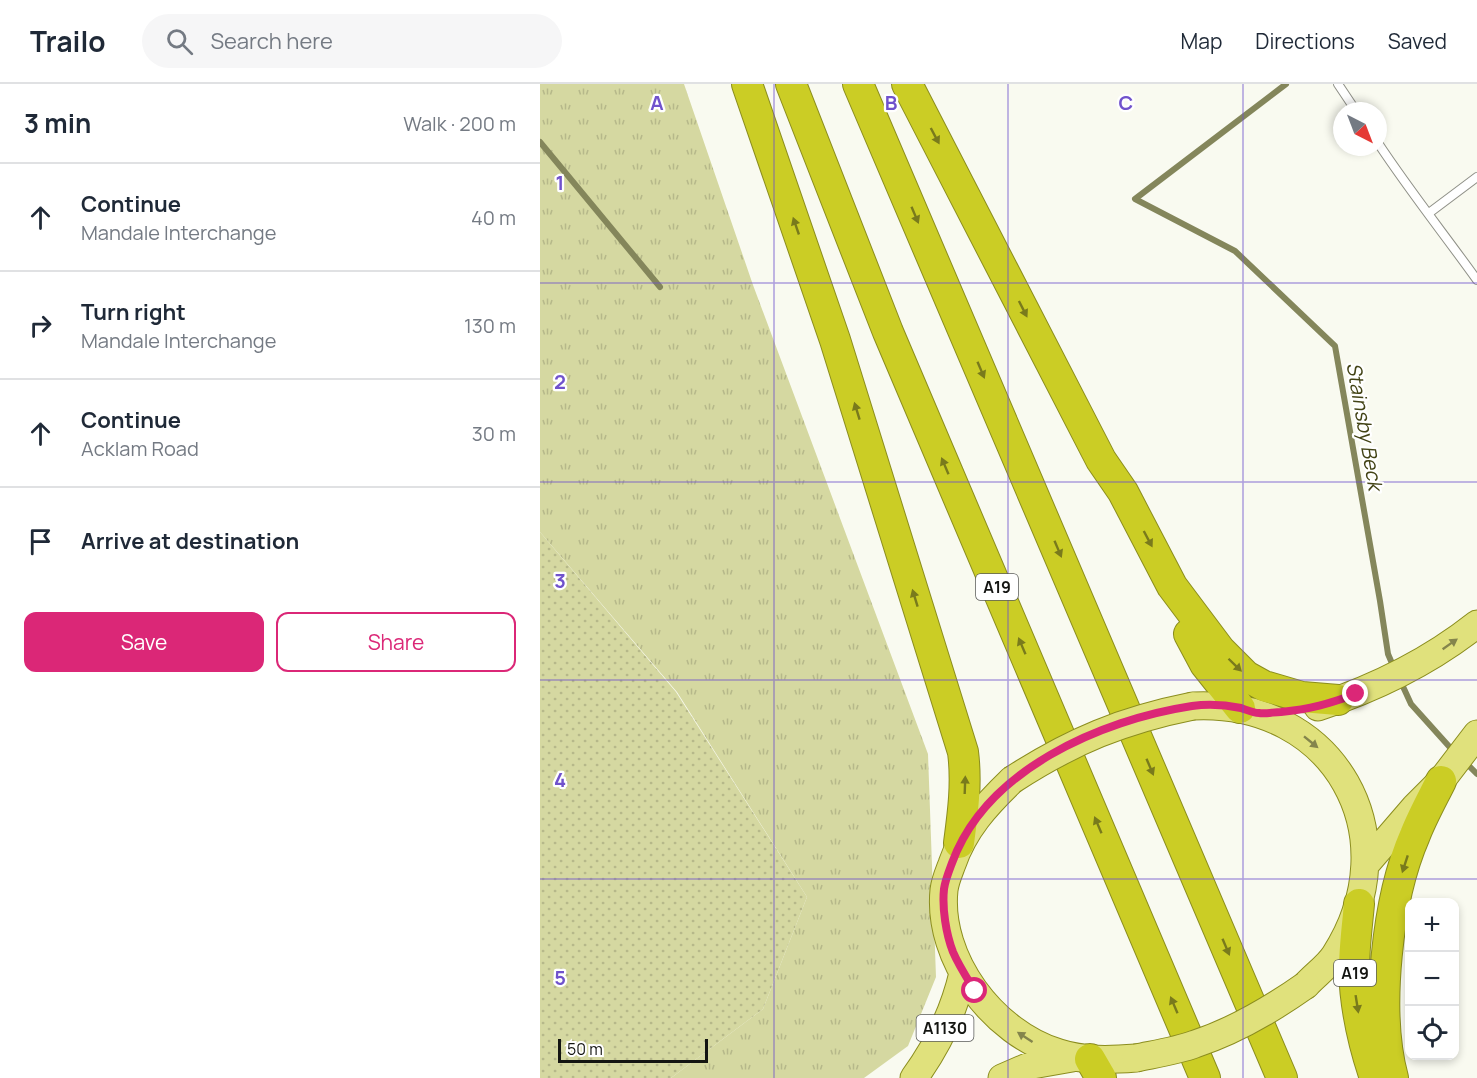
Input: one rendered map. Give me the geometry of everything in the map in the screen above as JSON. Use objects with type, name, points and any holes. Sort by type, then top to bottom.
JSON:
[{"type":"highway","points":[[747,84],[835,340],[960,742],[965,771],[959,843]]},
{"type":"highway","name":"A19","points":[[791,84],[888,332],[1205,1078]]},
{"type":"highway","points":[[858,84],[1282,1078]]},
{"type":"highway","points":[[907,84],[1101,460],[1123,492],[1172,586],[1220,650],[1246,676],[1264,686],[1302,697],[1338,700]]},
{"type":"highway","points":[[1172,586],[1185,626],[1205,664],[1250,711]]},
{"type":"highway","name":"A19","points":[[1393,1078],[1389,1065],[1384,1022],[1392,919],[1401,876],[1414,836],[1444,777]]},
{"type":"highway","name":"A19","points":[[1359,904],[1354,967],[1355,995],[1363,1041],[1375,1078]]},
{"type":"main road","points":[[1090,1065],[1037,1045],[994,1013],[963,973],[952,950],[945,924],[944,889],[959,843],[977,815],[1012,780],[1071,745],[1105,730],[1138,718],[1193,706],[1212,705],[1250,711],[1311,709],[1374,686],[1422,663],[1452,644],[1477,624]]},
{"type":"main road","points":[[1002,1078],[1032,1065],[1090,1065],[1136,1058],[1193,1045],[1223,1034],[1280,1003],[1306,985],[1333,958],[1347,933],[1364,886],[1364,830],[1354,798],[1344,778],[1320,750],[1295,729],[1250,711]]},
{"type":"main road","points":[[1365,865],[1401,821],[1444,777],[1477,734]]},
{"type":"main road","name":"A1130","points":[[914,1078],[933,1053],[947,1024],[963,973]]},
{"type":"lane","points":[[1338,84],[1350,102]]},
{"type":"lane","points":[[1387,156],[1477,280]]},
{"type":"lane","points":[[1429,213],[1477,177]]},
{"type":"green space","points":[[540,84],[684,84],[753,285],[928,754],[936,977],[908,1046],[864,1078],[671,1078],[763,1009],[807,897],[677,692],[540,532]]},
{"type":"green space","points":[[540,532],[676,692],[807,897],[763,1009],[671,1078],[540,1078]]},
{"type":"waterway","name":"Stainsby Beck","points":[[1286,84],[1135,199],[1235,251],[1335,346],[1388,654],[1394,668]]},
{"type":"waterway","points":[[540,142],[660,287]]},
{"type":"waterway","name":"Stainsby Beck","points":[[1400,680],[1411,704],[1455,753]]},
{"type":"waterway","name":"Stainsby Beck","points":[[1465,762],[1477,774]]},
{"type":"route","points":[[975,991],[952,950],[945,924],[944,889],[959,843],[977,815],[1012,780],[1071,745],[1138,718],[1193,706],[1212,705],[1240,708],[1261,714],[1311,709],[1356,694]]}]
